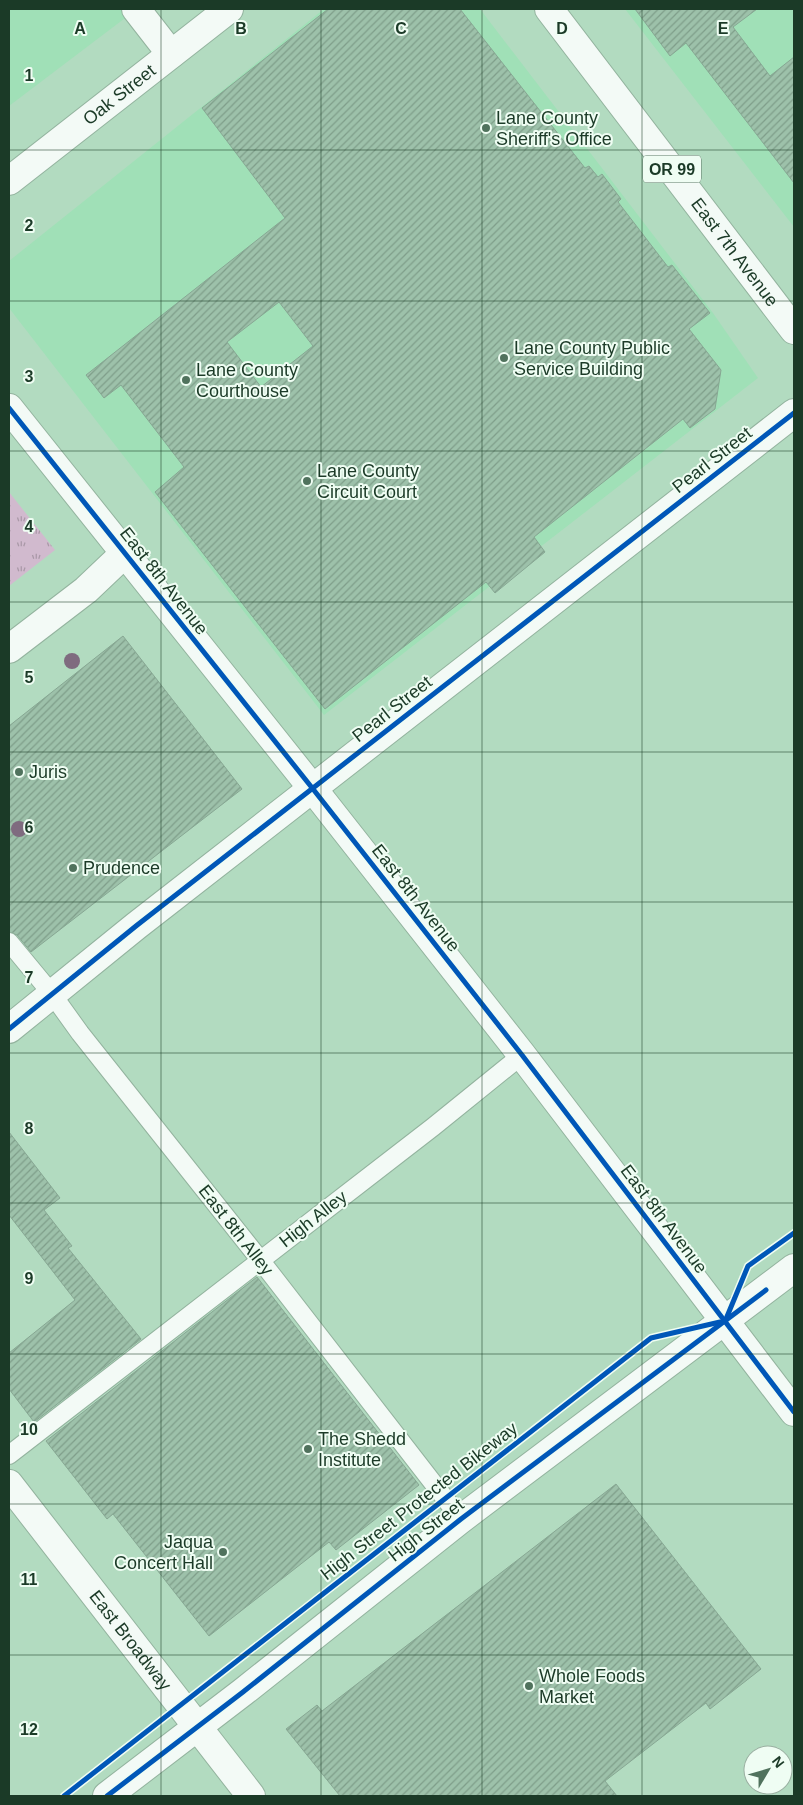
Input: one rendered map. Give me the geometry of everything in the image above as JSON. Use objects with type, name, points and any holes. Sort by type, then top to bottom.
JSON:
[{"type":"street","points":[[136,9],[171,54]]},
{"type":"street","name":"Oak Street","points":[[9,181],[229,9]]},
{"type":"street","name":"East 7th Avenue","points":[[549,9],[794,330]]},
{"type":"street","name":"East 8th Avenue","points":[[9,408],[522,1055],[794,1412]]},
{"type":"street","name":"Pearl Street","points":[[9,1029],[150,915],[794,413]]},
{"type":"street","points":[[9,649],[86,590],[125,553]]},
{"type":"street","name":"High Street","points":[[107,1796],[198,1727],[461,1519],[794,1268]]},
{"type":"street","name":"East Broadway","points":[[9,1484],[251,1796]]},
{"type":"lane","name":"East 8th Alley","points":[[9,942],[52,994],[80,1033],[261,1261],[461,1519]]},
{"type":"lane","name":"High Alley","points":[[9,1455],[261,1261],[522,1055]]},
{"type":"shaded area","points":[[9,9],[137,9],[9,106]]},
{"type":"shaded area","name":"Lane County Public Service Building","points":[[324,9],[480,9],[713,313],[758,378],[324,715],[9,308],[9,261]]},
{"type":"shaded area","points":[[625,9],[794,9],[794,227]]},
{"type":"green space","points":[[9,492],[55,550],[9,586]]},
{"type":"building","name":"Lane County Public Service Building","points":[[328,9],[460,9],[585,168],[589,166],[598,177],[602,174],[621,199],[618,202],[668,267],[672,265],[710,313],[689,329],[721,370],[715,409],[690,428],[683,419],[534,537],[545,552],[495,593],[486,582],[325,709],[155,492],[184,467],[121,385],[104,398],[86,375],[285,218],[202,108]],"holes":[[[279,302],[313,346],[261,387],[227,342]]]},
{"type":"building","points":[[635,9],[757,9],[733,27],[770,76],[794,57],[794,183],[686,43],[670,56]]},
{"type":"building","points":[[123,636],[242,789],[31,952],[17,935],[9,932],[9,726]]},
{"type":"building","points":[[9,1132],[60,1198],[44,1210],[72,1246],[68,1248],[141,1339],[34,1422],[9,1389],[9,1353],[75,1300],[9,1215]]},
{"type":"building","name":"The Shedd Institute","points":[[257,1277],[419,1485],[336,1550],[329,1542],[209,1636],[113,1514],[107,1519],[46,1441]]},
{"type":"building","points":[[616,1484],[761,1669],[710,1709],[706,1703],[605,1781],[617,1796],[340,1796],[286,1729],[317,1705],[322,1711]]},
{"type":"cycle path","points":[[9,408],[522,1055],[794,1412]]},
{"type":"cycle path","points":[[9,1029],[136,926],[794,413]]},
{"type":"cycle path","points":[[726,1319],[748,1266],[794,1233]]},
{"type":"cycle path","points":[[107,1796],[243,1692],[461,1519],[766,1290]]},
{"type":"cycle path","name":"High Street Protected Bikeway","points":[[64,1796],[651,1338],[720,1322]]},
{"type":"place","name":"Lane County Sheriff's Office","points":[[486,128]]},
{"type":"place","name":"Lane County Public Service Building","points":[[504,358]]},
{"type":"place","name":"Lane County Courthouse","points":[[186,380]]},
{"type":"place","name":"Lane County Circuit Court","points":[[307,481]]},
{"type":"place","name":"Juris","points":[[19,772]]},
{"type":"place","name":"Prudence","points":[[73,868]]},
{"type":"place","name":"The Shedd Institute","points":[[308,1449]]},
{"type":"place","name":"Jaqua Concert Hall","points":[[223,1552]]},
{"type":"place","name":"Whole Foods Market","points":[[529,1686]]}]
